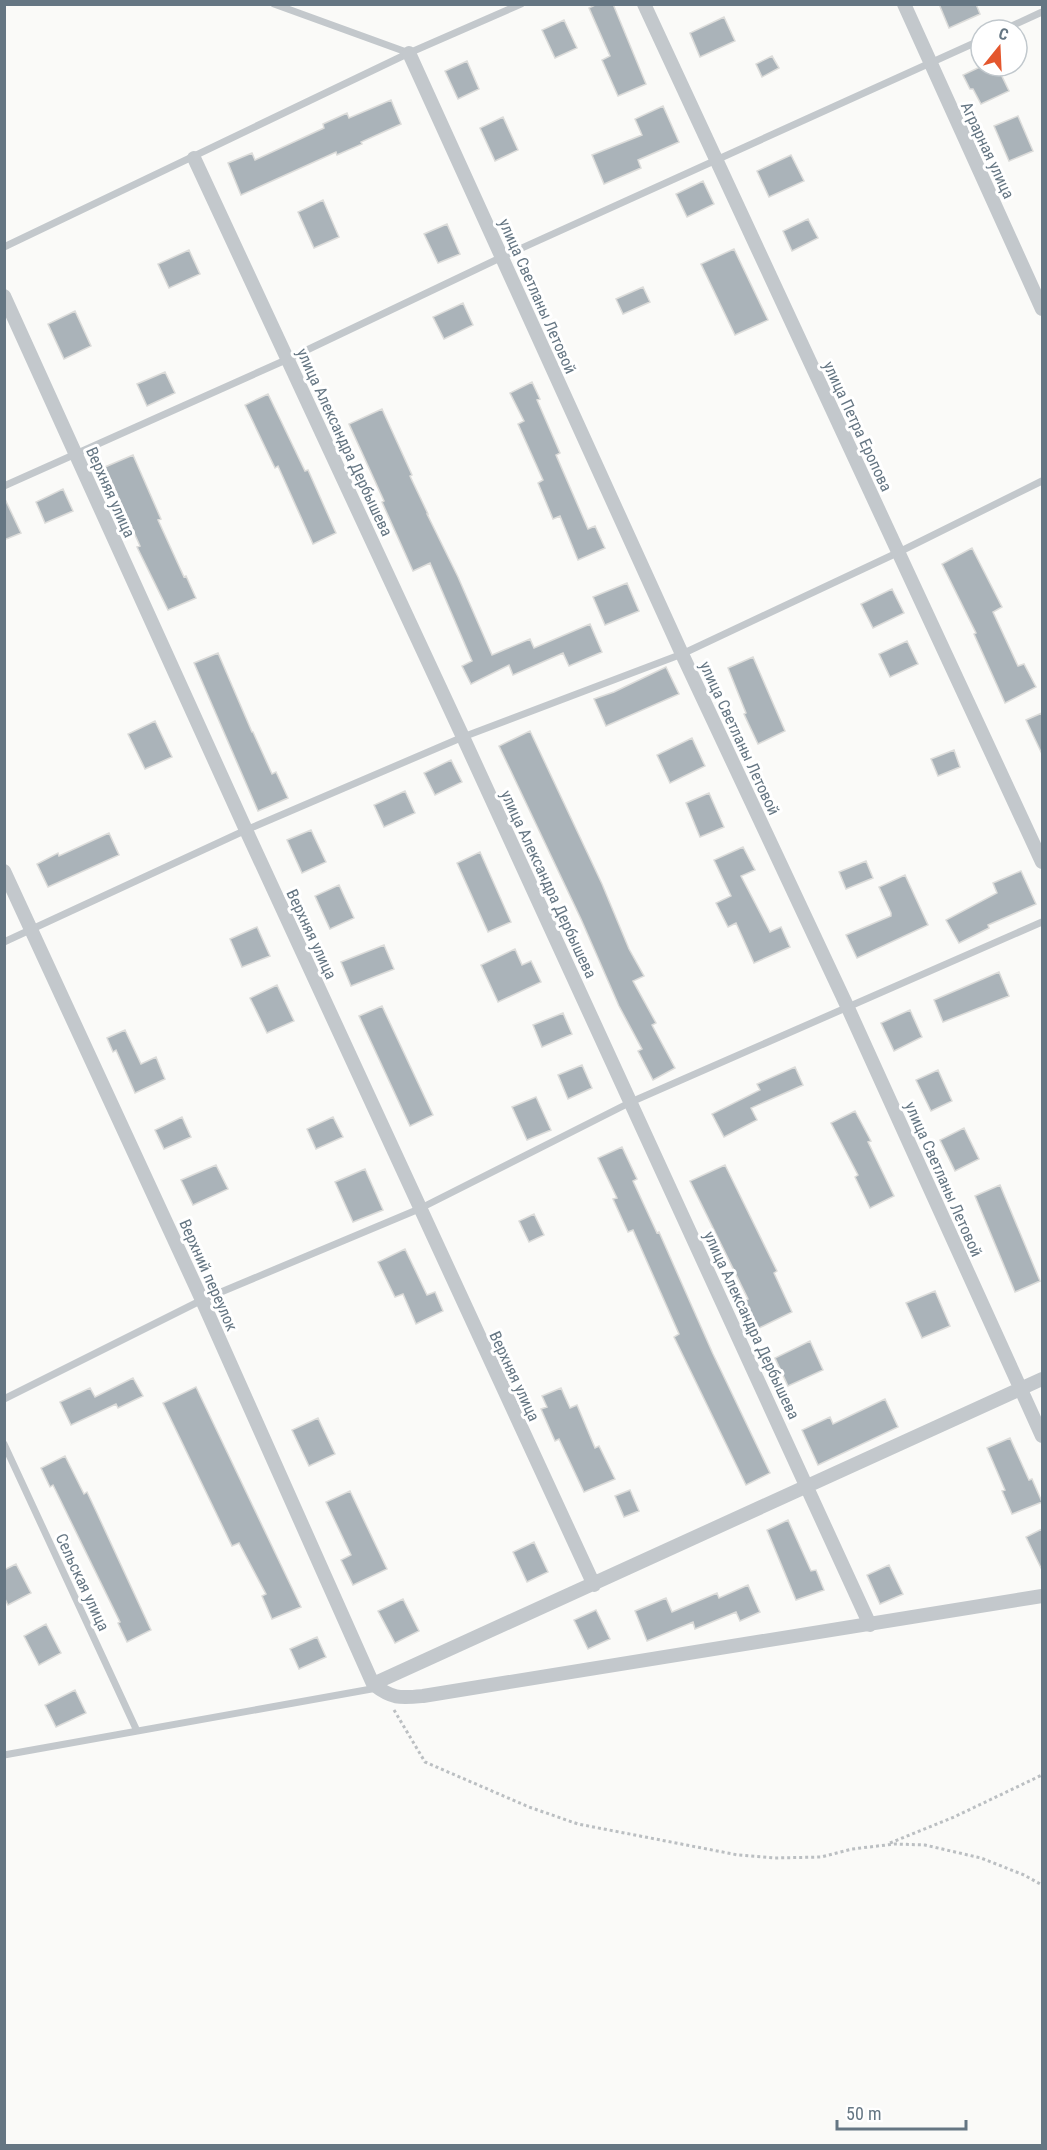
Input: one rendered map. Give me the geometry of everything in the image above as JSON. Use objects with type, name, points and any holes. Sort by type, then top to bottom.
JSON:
[{"type":"street","name":"улица Петра Еропова","points":[[644,4],[1042,862]]},
{"type":"street","name":"Аграрная улица","points":[[904,4],[1042,309]]},
{"type":"street","name":"улица Светланы Летовой","points":[[409,53],[682,654],[848,1008],[1042,1436]]},
{"type":"street","name":"улица Александра Дербышева","points":[[194,158],[463,737],[870,1625]]},
{"type":"street","name":"Верхняя улица","points":[[4,296],[419,1209],[594,1585]]},
{"type":"street","name":"Верхний переулок","points":[[4,871],[202,1300],[377,1688]]},
{"type":"street","points":[[377,1688],[807,1485],[1042,1379]]},
{"type":"street","points":[[377,1688],[389,1696],[398,1698],[423,1696],[1042,1596]]},
{"type":"lane","points":[[274,4],[409,53]]},
{"type":"lane","points":[[4,247],[194,158],[409,53],[521,4]]},
{"type":"lane","points":[[4,486],[288,359],[502,257],[969,46]]},
{"type":"lane","points":[[4,942],[246,830],[463,737],[682,654],[899,552],[1042,481]]},
{"type":"lane","points":[[4,1399],[202,1300],[419,1209],[631,1102],[1042,922]]},
{"type":"lane","name":"Сельская улица","points":[[4,1444],[137,1731]]},
{"type":"lane","points":[[4,1755],[377,1688]]},
{"type":"path","points":[[377,1688],[425,1762],[528,1807],[578,1824],[738,1855],[774,1858],[821,1857],[852,1849],[886,1845],[925,1845],[981,1858],[1042,1885]]},
{"type":"path","points":[[886,1845],[954,1817],[1042,1775]]},
{"type":"building","points":[[597,4],[613,4],[646,84],[618,96],[602,60],[610,56],[589,8]]},
{"type":"building","points":[[939,4],[976,4],[980,14],[949,28]]},
{"type":"building","points":[[724,17],[735,41],[700,57],[690,33]]},
{"type":"building","points":[[564,20],[577,48],[555,58],[542,30]]},
{"type":"building","points":[[772,56],[779,68],[762,77],[756,64]]},
{"type":"building","points":[[467,61],[479,89],[458,99],[445,71]]},
{"type":"building","points":[[969,72],[969,78],[1003,78],[1009,91],[981,104],[963,75]]},
{"type":"building","points":[[391,100],[401,124],[361,142],[362,144],[337,155],[336,152],[241,195],[228,163],[252,153],[255,160],[324,128],[323,124],[347,113],[349,118]]},
{"type":"building","points":[[663,106],[679,142],[638,160],[641,168],[604,184],[592,155],[642,135],[635,119]]},
{"type":"building","points":[[1018,116],[1033,151],[1009,161],[994,126]]},
{"type":"building","points":[[503,117],[518,150],[495,161],[480,128]]},
{"type":"building","points":[[791,155],[804,181],[769,197],[757,171]]},
{"type":"building","points":[[703,181],[714,204],[687,217],[676,194]]},
{"type":"building","points":[[323,200],[339,237],[314,248],[298,212]]},
{"type":"building","points":[[808,219],[818,238],[792,251],[783,231]]},
{"type":"building","points":[[447,224],[460,254],[438,263],[424,234]]},
{"type":"building","points":[[734,249],[768,320],[735,335],[701,264]]},
{"type":"building","points":[[189,250],[200,274],[169,288],[158,264]]},
{"type":"building","points":[[643,287],[650,302],[623,314],[616,299]]},
{"type":"building","points":[[463,303],[473,325],[444,339],[433,317]]},
{"type":"building","points":[[75,311],[91,346],[64,359],[48,324]]},
{"type":"building","points":[[165,372],[175,393],[147,406],[137,384]]},
{"type":"building","points":[[532,382],[540,399],[537,400],[560,453],[556,455],[588,529],[595,526],[605,548],[578,560],[560,516],[553,519],[538,483],[543,480],[518,424],[524,421],[510,393]]},
{"type":"building","points":[[268,394],[305,471],[308,470],[336,533],[313,544],[278,466],[275,468],[245,405]]},
{"type":"building","points":[[382,409],[492,655],[530,639],[534,648],[590,624],[602,652],[569,666],[563,653],[513,675],[509,665],[471,684],[462,666],[472,661],[430,563],[413,571],[349,424]]},
{"type":"building","points":[[133,455],[161,519],[158,520],[196,598],[168,610],[137,547],[140,546],[105,467]]},
{"type":"building","points":[[63,489],[73,511],[45,523],[36,502]]},
{"type":"building","points":[[4,497],[21,533],[4,540]]},
{"type":"building","points":[[972,548],[1002,607],[993,612],[1018,666],[1024,664],[1036,687],[1005,703],[974,634],[976,633],[942,564]]},
{"type":"building","points":[[627,583],[639,611],[605,625],[593,597]]},
{"type":"building","points":[[892,589],[904,613],[873,628],[861,604]]},
{"type":"building","points":[[907,641],[918,664],[890,677],[879,654]]},
{"type":"building","points":[[218,653],[272,774],[276,772],[288,798],[258,811],[194,663]]},
{"type":"building","points":[[753,657],[785,731],[758,744],[744,714],[746,713],[728,668]]},
{"type":"building","points":[[666,667],[679,694],[606,726],[594,699]]},
{"type":"building","points":[[1042,713],[1042,754],[1026,720]]},
{"type":"building","points":[[155,721],[172,757],[145,769],[128,734]]},
{"type":"building","points":[[530,731],[602,884],[629,949],[644,976],[633,981],[656,1023],[652,1025],[675,1068],[653,1080],[638,1051],[642,1049],[619,1006],[581,919],[499,746]]},
{"type":"building","points":[[692,738],[705,766],[670,783],[657,755]]},
{"type":"building","points":[[954,750],[960,767],[938,776],[931,759]]},
{"type":"building","points":[[451,760],[462,782],[435,795],[424,773]]},
{"type":"building","points":[[405,791],[415,813],[384,827],[374,805]]},
{"type":"building","points":[[709,793],[724,827],[700,837],[686,803]]},
{"type":"building","points":[[311,830],[326,862],[302,873],[287,840]]},
{"type":"building","points":[[109,833],[119,855],[48,887],[37,864]]},
{"type":"building","points":[[743,847],[755,870],[741,876],[770,932],[781,927],[790,947],[754,963],[736,923],[728,927],[716,903],[731,896],[714,860]]},
{"type":"building","points":[[480,852],[511,922],[488,932],[457,863]]},
{"type":"building","points":[[866,861],[873,878],[846,889],[839,872]]},
{"type":"building","points":[[1021,871],[1036,904],[988,925],[989,928],[959,943],[946,920],[997,893],[993,883]]},
{"type":"building","points":[[905,875],[928,925],[857,958],[846,935],[891,916],[879,887]]},
{"type":"building","points":[[339,885],[354,918],[330,929],[315,896]]},
{"type":"building","points":[[257,927],[270,956],[242,967],[230,939]]},
{"type":"building","points":[[384,945],[394,969],[351,986],[341,962]]},
{"type":"building","points":[[515,949],[522,965],[531,961],[541,982],[498,1002],[481,965]]},
{"type":"building","points":[[999,972],[1009,996],[943,1022],[934,1000]]},
{"type":"building","points":[[277,985],[294,1021],[267,1033],[250,998]]},
{"type":"building","points":[[382,1006],[433,1115],[410,1126],[359,1016]]},
{"type":"building","points":[[910,1010],[922,1037],[894,1051],[881,1023]]},
{"type":"building","points":[[563,1013],[572,1034],[542,1047],[533,1025]]},
{"type":"building","points":[[125,1030],[141,1064],[156,1057],[165,1079],[135,1093],[116,1050],[113,1052],[107,1038]]},
{"type":"building","points":[[582,1065],[592,1088],[568,1099],[558,1075]]},
{"type":"building","points":[[795,1067],[803,1085],[751,1108],[757,1120],[724,1137],[712,1114],[760,1090],[757,1084]]},
{"type":"building","points":[[938,1070],[952,1101],[931,1111],[916,1080]]},
{"type":"building","points":[[536,1097],[551,1130],[527,1140],[512,1107]]},
{"type":"building","points":[[855,1111],[871,1141],[868,1142],[894,1196],[870,1208],[855,1177],[858,1175],[831,1123]]},
{"type":"building","points":[[182,1117],[191,1137],[164,1149],[155,1130]]},
{"type":"building","points":[[333,1117],[343,1137],[316,1149],[307,1129]]},
{"type":"building","points":[[964,1128],[979,1159],[955,1171],[940,1140]]},
{"type":"building","points":[[622,1147],[637,1179],[633,1181],[657,1233],[659,1232],[713,1354],[770,1473],[746,1485],[674,1337],[679,1334],[633,1230],[628,1232],[613,1199],[617,1198],[598,1158]]},
{"type":"building","points":[[216,1165],[228,1189],[193,1205],[181,1180]]},
{"type":"building","points":[[725,1165],[777,1271],[774,1273],[792,1312],[757,1329],[744,1301],[748,1299],[690,1181]]},
{"type":"building","points":[[365,1169],[383,1210],[353,1222],[335,1182]]},
{"type":"building","points":[[1000,1185],[1040,1281],[1015,1292],[975,1196]]},
{"type":"building","points":[[534,1214],[544,1235],[529,1242],[519,1221]]},
{"type":"building","points":[[405,1249],[427,1295],[435,1292],[443,1311],[416,1324],[403,1294],[395,1297],[378,1262]]},
{"type":"building","points":[[935,1291],[950,1326],[922,1338],[906,1303]]},
{"type":"building","points":[[810,1341],[823,1370],[788,1386],[775,1358]]},
{"type":"building","points":[[133,1378],[143,1396],[118,1408],[116,1404],[71,1425],[60,1402],[90,1388],[95,1397]]},
{"type":"building","points":[[196,1387],[301,1607],[272,1619],[262,1596],[266,1594],[239,1543],[232,1546],[163,1403]]},
{"type":"building","points":[[561,1388],[570,1408],[577,1405],[595,1448],[599,1446],[615,1479],[584,1492],[559,1439],[555,1441],[541,1409],[547,1407],[542,1396]]},
{"type":"building","points":[[885,1399],[898,1427],[818,1465],[802,1430],[830,1417],[833,1424]]},
{"type":"building","points":[[318,1418],[335,1454],[309,1466],[292,1430]]},
{"type":"building","points":[[1010,1438],[1042,1502],[1012,1514],[1002,1491],[1005,1490],[987,1448]]},
{"type":"building","points":[[65,1456],[84,1494],[87,1492],[151,1630],[127,1642],[118,1623],[120,1622],[53,1485],[50,1487],[41,1468]]},
{"type":"building","points":[[630,1490],[639,1511],[624,1517],[615,1496]]},
{"type":"building","points":[[350,1491],[387,1569],[353,1585],[341,1560],[351,1555],[326,1502]]},
{"type":"building","points":[[788,1520],[811,1571],[816,1570],[824,1590],[796,1600],[767,1530]]},
{"type":"building","points":[[1042,1529],[1042,1570],[1026,1537]]},
{"type":"building","points":[[534,1542],[548,1572],[527,1582],[513,1552]]},
{"type":"building","points":[[16,1564],[31,1593],[8,1605],[4,1597],[4,1570]]},
{"type":"building","points":[[889,1565],[903,1594],[880,1604],[867,1575]]},
{"type":"building","points":[[748,1585],[760,1612],[740,1621],[736,1612],[695,1629],[693,1622],[647,1641],[635,1611],[666,1598],[672,1612],[717,1593],[719,1598]]},
{"type":"building","points":[[403,1599],[419,1631],[395,1643],[378,1611]]},
{"type":"building","points":[[596,1610],[610,1639],[588,1649],[574,1620]]},
{"type":"building","points":[[46,1624],[61,1653],[39,1665],[24,1636]]},
{"type":"building","points":[[317,1637],[326,1657],[299,1669],[290,1649]]},
{"type":"building","points":[[75,1690],[86,1713],[56,1727],[45,1705]]}]
